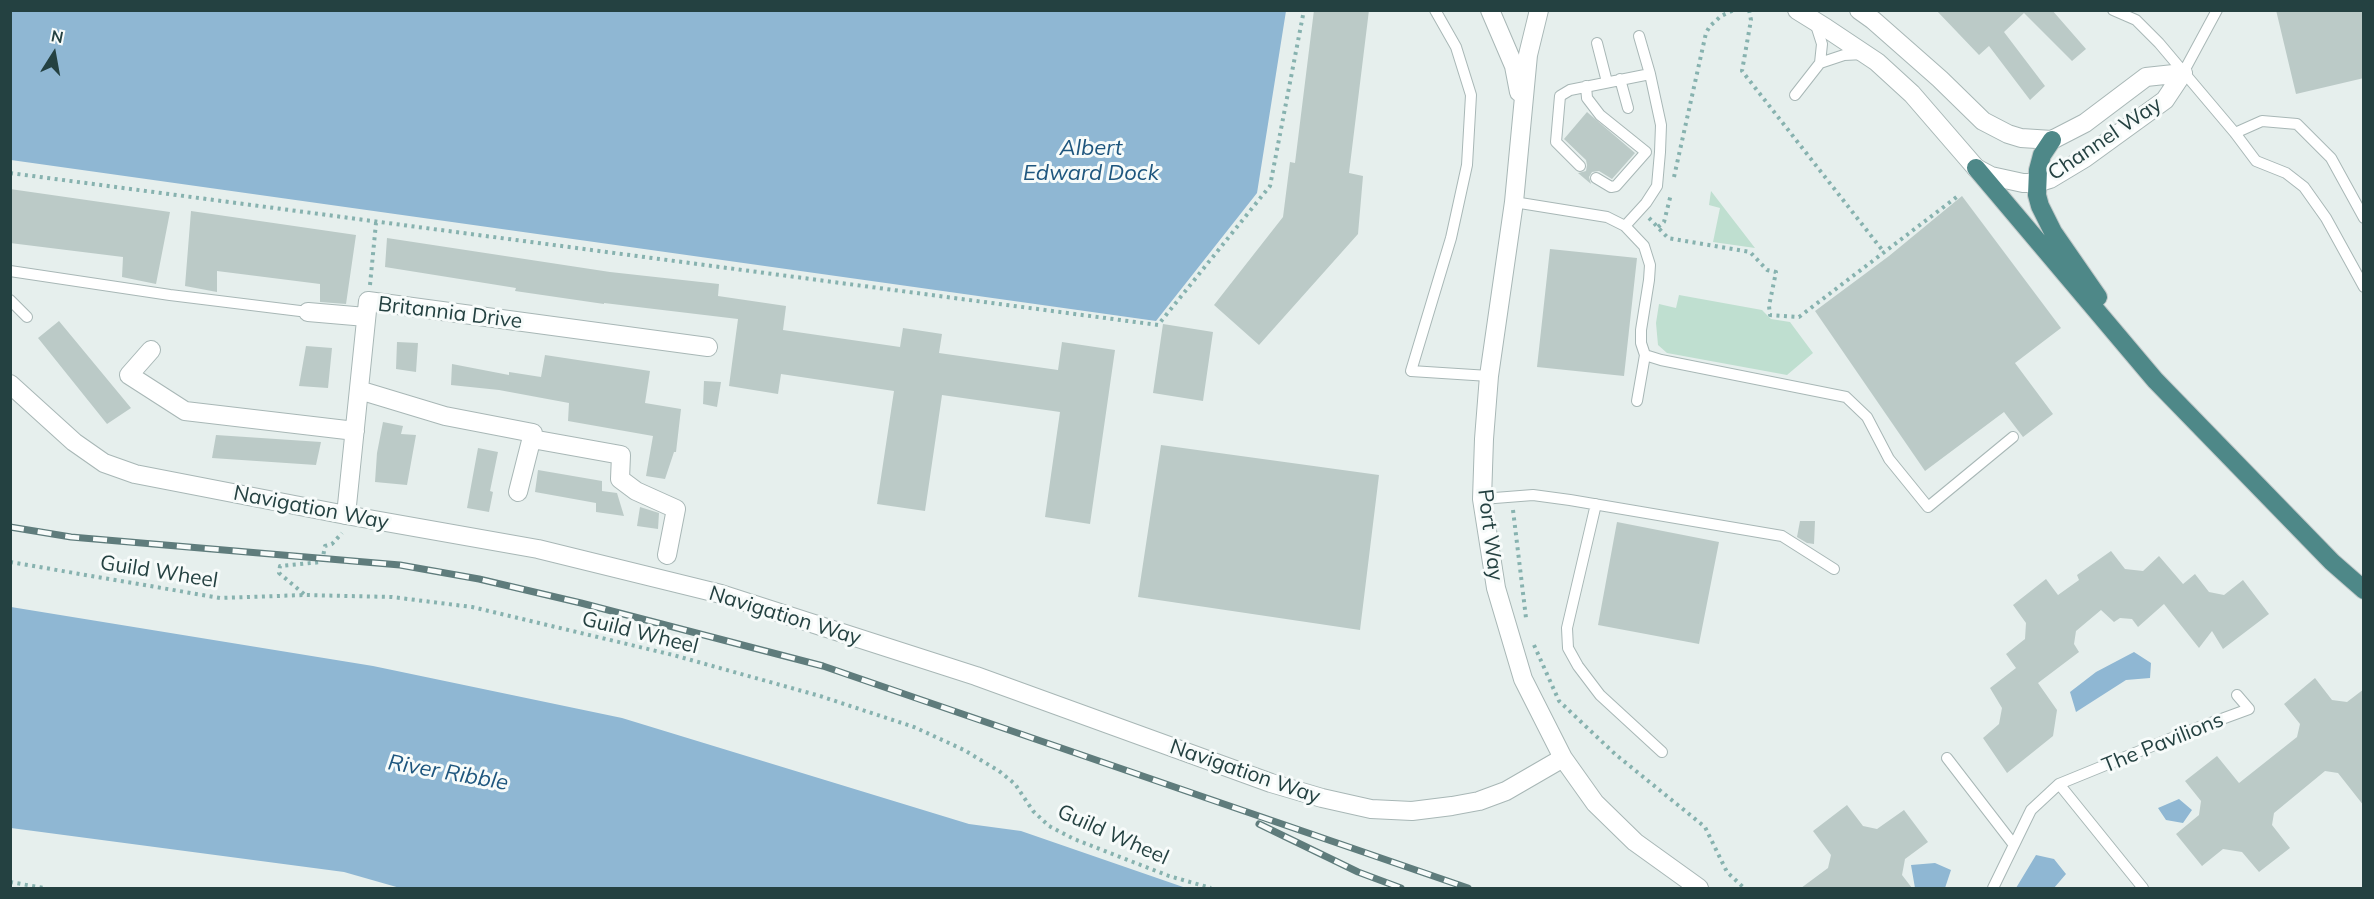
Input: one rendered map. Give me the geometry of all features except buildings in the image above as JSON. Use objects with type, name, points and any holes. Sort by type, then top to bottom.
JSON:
[{"type":"highway","points":[[2052,140],[2042,155],[2037,183],[2040,206],[2049,226],[2155,380]]},
{"type":"highway","points":[[1976,168],[2155,380],[2332,562],[2364,590]]},
{"type":"street","name":"Port Way","points":[[1490,10],[1514,66],[1524,111]]},
{"type":"street","name":"Port Way","points":[[1539,10],[1528,55],[1514,202],[1489,376],[1484,439],[1482,499],[1496,588],[1523,679],[1563,758],[1595,803],[1627,834],[1700,888]]},
{"type":"street","name":"Channel Way","points":[[1797,10],[1865,54],[1912,94],[1976,168],[1991,176],[2007,180],[2037,183],[2061,173],[2165,100],[2183,73]]},
{"type":"street","name":"Channel Way","points":[[1859,10],[1940,79],[1983,121],[2008,135],[2021,138],[2052,140],[2085,123],[2146,78],[2183,73]]},
{"type":"street","points":[[308,312],[367,309]]},
{"type":"street","name":"Britannia Drive","points":[[346,515],[367,309],[708,347]]},
{"type":"street","points":[[151,350],[129,375],[185,411],[355,431]]},
{"type":"street","name":"Navigation Way","points":[[10,384],[74,442],[104,463],[135,474],[538,549],[721,594],[976,676],[1271,783],[1322,798],[1371,809],[1412,811],[1479,801],[1506,791],[1563,758]]},
{"type":"street","points":[[359,390],[445,416],[533,433],[518,492]]},
{"type":"street","points":[[532,440],[621,455],[620,479],[636,491],[676,509],[668,555]]},
{"type":"lane","points":[[1435,10],[1455,47],[1471,95],[1467,165],[1451,238],[1411,371],[1489,376]]},
{"type":"lane","points":[[2113,10],[2136,20],[2235,133],[2256,161],[2286,173],[2304,187],[2326,218],[2364,287]]},
{"type":"lane","points":[[2183,73],[2217,10]]},
{"type":"lane","points":[[1795,95],[1820,63],[1822,44],[1815,22]]},
{"type":"lane","points":[[1624,226],[1657,186],[1660,152],[1661,124],[1639,36]]},
{"type":"lane","points":[[1596,42],[1606,82]]},
{"type":"lane","points":[[1820,63],[1844,55],[1865,54]]},
{"type":"lane","points":[[1581,166],[1556,142],[1560,96],[1570,90],[1586,86],[1650,74]]},
{"type":"lane","points":[[1620,79],[1628,108]]},
{"type":"lane","points":[[1586,86],[1587,98],[1600,115],[1646,152],[1616,186],[1611,188],[1596,178]]},
{"type":"lane","points":[[2235,133],[2262,121],[2297,124],[2331,158],[2364,218]]},
{"type":"lane","points":[[1514,202],[1607,217],[1624,226],[1644,246],[1650,265],[1641,330],[1641,342],[1645,355],[1637,401]]},
{"type":"lane","points":[[10,271],[170,295],[308,312]]},
{"type":"lane","points":[[10,300],[27,317]]},
{"type":"lane","points":[[1645,355],[1846,397],[1867,417],[1889,459],[1928,507],[2013,437]]},
{"type":"lane","points":[[1482,499],[1533,495],[1782,536],[1834,568]]},
{"type":"lane","points":[[1596,504],[1567,628],[1568,648],[1578,666],[1600,695],[1662,752]]},
{"type":"lane","name":"The Pavilions","points":[[1993,888],[2031,810],[2059,784],[2249,709],[2237,695]]},
{"type":"lane","points":[[1947,758],[2014,845]]},
{"type":"lane","points":[[2059,784],[2143,888]]},
{"type":"path","points":[[10,173],[1158,325],[1270,186],[1305,10]]},
{"type":"path","points":[[1658,227],[1665,222],[1706,33],[1721,16],[1734,10]]},
{"type":"path","points":[[1749,10],[1751,20],[1742,71],[1883,251]]},
{"type":"path","points":[[1640,209],[1668,238],[1750,252],[1767,270],[1776,272],[1769,306],[1770,315],[1799,317],[1958,196]]},
{"type":"path","points":[[367,309],[376,223]]},
{"type":"path","points":[[305,595],[279,573],[280,566],[322,562],[325,546],[332,544],[346,528],[346,515]]},
{"type":"path","name":"Guild Wheel","points":[[10,562],[220,598],[305,595],[392,597],[472,607],[673,655],[820,696],[914,727],[964,750],[999,771],[1015,784],[1034,811],[1049,826],[1074,839],[1169,876],[1211,888]]},
{"type":"path","points":[[10,882],[44,888]]},
{"type":"green space","points":[[1711,191],[1755,248],[1713,242],[1720,208],[1709,205]]},
{"type":"green space","points":[[1679,295],[1762,310],[1771,319],[1790,322],[1813,353],[1787,375],[1667,353],[1658,345],[1656,323],[1659,304],[1676,308]]},
{"type":"water","name":"Albert Edward Dock","points":[[11,10],[1286,11],[1257,193],[1156,321],[11,160]]},
{"type":"water","name":"River Ribble","points":[[11,607],[373,666],[622,718],[969,824],[1021,831],[1186,888],[400,888],[344,872],[11,828]]},
{"type":"water","points":[[2134,652],[2151,663],[2150,678],[2126,680],[2076,712],[2070,692],[2096,672]]},
{"type":"water","points":[[2179,799],[2192,810],[2183,823],[2166,820],[2158,808]]},
{"type":"water","points":[[2036,855],[2054,859],[2066,874],[2054,888],[2016,888]]},
{"type":"water","points":[[1935,863],[1951,870],[1945,888],[1915,888],[1911,865]]},
{"type":"railway","points":[[10,527],[71,537],[400,565],[479,579],[581,603],[823,666],[1468,888]]},
{"type":"railway","points":[[1259,824],[1358,872],[1401,888]]}]
